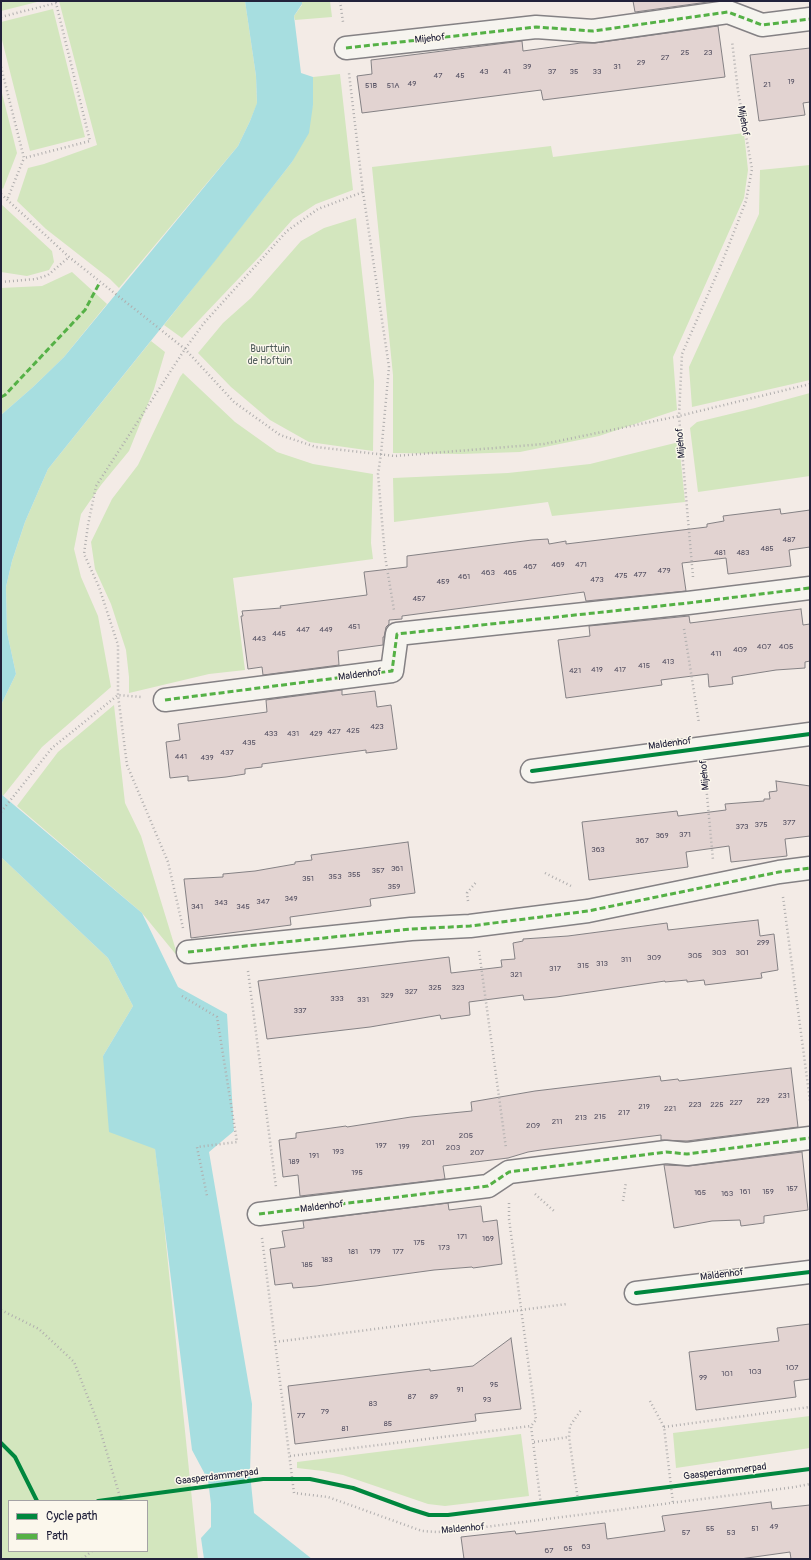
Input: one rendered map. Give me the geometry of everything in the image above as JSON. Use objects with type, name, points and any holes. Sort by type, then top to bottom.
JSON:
[{"type":"street","name":"Mijehof","points":[[346,48],[536,27],[593,31],[728,12],[762,25],[810,19]]},
{"type":"street","points":[[397,634],[688,603],[810,588]]},
{"type":"street","name":"Maldenhof","points":[[165,700],[392,671],[397,634]]},
{"type":"street","name":"Maldenhof","points":[[532,771],[810,734]]},
{"type":"street","points":[[188,952],[411,929],[470,926],[588,911],[779,872],[810,868]]},
{"type":"street","name":"Maldenhof","points":[[269,1213],[488,1186],[509,1172],[666,1152],[687,1154],[810,1138]]},
{"type":"street","name":"Maldenhof","points":[[636,1293],[810,1272]]},
{"type":"path","points":[[1,17],[56,3],[90,141],[24,158]]},
{"type":"path","points":[[346,48],[363,192],[389,367],[378,474],[385,556],[397,634]]},
{"type":"path","points":[[1,67],[24,158],[7,200]]},
{"type":"path","points":[[188,952],[168,862],[127,765],[118,695],[118,645],[99,588],[84,554],[96,486],[185,349],[204,323],[287,231],[318,209],[363,192]]},
{"type":"path","points":[[1,194],[69,257],[185,349],[234,402],[280,435],[316,447],[395,456],[544,444],[679,416],[810,384]]},
{"type":"path","points":[[1,282],[36,279],[48,275],[69,257]]},
{"type":"path","points":[[1,812],[52,748],[118,695],[165,700]]},
{"type":"path","points":[[779,872],[810,1101]]},
{"type":"path","points":[[290,1456],[531,1426],[536,1420],[509,1219],[509,1172],[478,949],[470,926],[467,893],[477,881]]},
{"type":"path","points":[[245,947],[269,1213]]},
{"type":"path","points":[[182,996],[217,1016],[237,1142],[196,1147],[207,1196]]},
{"type":"path","points":[[275,1342],[567,1304]]},
{"type":"path","points":[[1,1310],[39,1329],[74,1362],[98,1423],[119,1499]]},
{"type":"path","points":[[650,1400],[664,1427],[673,1503]]},
{"type":"path","points":[[664,1427],[810,1407]]},
{"type":"path","points":[[578,1500],[569,1437],[570,1426],[581,1410]]},
{"type":"path","points":[[531,1426],[541,1505]]},
{"type":"path","points":[[534,1442],[569,1437]]},
{"type":"path","points":[[285,1478],[298,1478]]},
{"type":"path","points":[[113,1499],[119,1499],[127,1496]]},
{"type":"path","points":[[570,1501],[586,1499]]},
{"type":"path","points":[[534,1506],[548,1504]]},
{"type":"path","points":[[82,1559],[91,1552]]},
{"type":"green space","points":[[1,1],[41,1],[1,11]]},
{"type":"green space","points":[[59,1],[245,1],[256,76],[257,104],[250,121],[238,146],[119,288],[110,279],[46,229],[17,201],[28,168],[44,164],[97,145]]},
{"type":"green space","points":[[302,1],[330,1],[332,17],[295,20],[294,16],[302,5]]},
{"type":"green space","points":[[53,9],[85,137],[30,151],[1,36],[1,22]]},
{"type":"green space","points":[[340,74],[353,190],[316,204],[293,219],[182,338],[164,325],[292,162],[313,105],[313,77]]},
{"type":"green space","points":[[1,89],[17,153],[3,189],[1,187]]},
{"type":"green space","points":[[744,133],[748,170],[744,198],[673,357],[677,410],[599,436],[520,452],[460,454],[393,453],[393,375],[372,167],[551,146],[553,157]]},
{"type":"green space","points":[[810,165],[810,380],[692,407],[689,367],[759,214],[760,170]]},
{"type":"green space","points":[[1,204],[52,251],[54,262],[49,270],[27,276],[1,272]]},
{"type":"green space","name":"Buurttuin de Hoftuin","points":[[356,218],[374,381],[373,451],[309,442],[270,420],[231,387],[198,353],[223,323],[251,298],[301,241],[324,228]]},
{"type":"green space","points":[[72,272],[107,304],[64,357],[1,415],[1,288],[42,286]]},
{"type":"green space","points":[[151,341],[165,352],[154,389],[129,451],[101,485],[81,514],[74,549],[81,577],[98,616],[111,687],[42,747],[3,796],[1,794],[1,705],[16,674],[7,632],[6,587],[12,561],[25,522],[48,469]]},
{"type":"green space","points":[[183,373],[235,422],[277,452],[313,464],[373,474],[371,543],[373,559],[233,578],[245,670],[209,674],[129,693],[126,650],[111,604],[95,569],[91,542],[112,499],[138,465]]},
{"type":"green space","points":[[810,393],[810,476],[698,492],[690,428],[697,422]]},
{"type":"green space","points":[[679,442],[685,502],[552,516],[548,502],[394,522],[393,478],[508,473],[590,464]]},
{"type":"green space","points":[[114,705],[125,803],[141,836],[178,957],[142,913],[17,806],[58,752]]},
{"type":"green space","points":[[1,857],[108,958],[133,1006],[103,1056],[155,1148],[198,1559],[1,1559]]},
{"type":"green space","points":[[810,1416],[810,1448],[676,1468],[673,1433]]},
{"type":"green space","points":[[521,1434],[529,1496],[445,1506],[428,1504],[343,1475],[297,1468],[297,1462]]},
{"type":"water","points":[[245,1],[302,1],[302,4],[294,16],[301,73],[313,77],[313,105],[309,133],[292,162],[215,261],[48,469],[25,522],[12,561],[6,587],[7,632],[16,674],[1,705],[1,415],[64,357],[238,146],[257,103],[256,76]]},
{"type":"water","points":[[1,794],[142,913],[178,987],[227,1014],[234,1131],[209,1152],[252,1404],[250,1473],[254,1513],[312,1559],[204,1559],[201,1538],[211,1527],[211,1504],[208,1480],[192,1450],[155,1149],[109,1132],[103,1056],[133,1006],[108,958],[1,857]]},
{"type":"building","points":[[633,1],[715,1],[635,12]]},
{"type":"building","points":[[718,26],[725,77],[543,100],[541,90],[362,113],[357,76],[372,74],[371,60],[522,41],[523,51],[581,43],[595,43]]},
{"type":"building","points":[[810,48],[810,102],[803,103],[805,115],[759,121],[750,55]]},
{"type":"building","points":[[780,509],[781,514],[810,510],[810,547],[789,550],[791,566],[728,574],[726,558],[682,563],[686,591],[586,601],[584,592],[402,616],[402,619],[389,620],[389,624],[386,627],[383,637],[383,645],[338,651],[339,665],[263,675],[262,667],[248,669],[241,616],[243,616],[242,611],[281,608],[280,606],[367,595],[364,572],[407,567],[407,556],[532,540],[548,539],[549,544],[566,541],[566,544],[707,527],[707,524],[724,521],[723,516]]},
{"type":"building","points":[[801,609],[803,625],[810,624],[810,661],[805,662],[805,668],[776,670],[732,677],[733,684],[709,687],[708,674],[661,680],[662,685],[566,698],[558,640],[590,636],[589,626],[689,616],[690,623]]},
{"type":"building","points":[[342,690],[342,695],[375,691],[377,707],[391,705],[397,749],[366,753],[366,750],[262,764],[262,767],[245,769],[245,774],[226,777],[188,781],[188,776],[170,778],[166,742],[180,740],[178,724],[267,712],[266,700]]},
{"type":"building","points":[[776,781],[810,786],[810,836],[785,839],[787,856],[731,862],[729,846],[686,852],[688,867],[589,880],[582,822],[677,811],[678,816],[726,810],[725,804],[764,801],[764,799],[770,799],[769,792],[777,791]]},
{"type":"building","points":[[408,842],[415,893],[370,899],[371,906],[290,917],[291,925],[191,938],[184,879],[223,877],[223,874],[255,871],[295,864],[295,862],[312,860],[311,855]]},
{"type":"building","points":[[758,920],[760,936],[774,934],[778,970],[761,973],[762,978],[705,985],[704,980],[687,982],[687,980],[665,981],[556,997],[524,1000],[523,995],[469,1002],[470,1015],[441,1019],[440,1015],[370,1027],[267,1039],[258,981],[449,957],[451,973],[502,967],[501,960],[515,959],[513,943],[523,941],[523,939],[568,936],[667,923],[668,930]]},
{"type":"building","points":[[791,1068],[798,1127],[687,1141],[661,1140],[661,1135],[541,1150],[508,1158],[443,1166],[445,1179],[300,1196],[298,1175],[283,1177],[279,1140],[296,1138],[296,1133],[411,1117],[472,1111],[471,1102],[535,1091],[660,1076],[661,1081],[678,1079],[679,1081]]},
{"type":"building","points":[[802,1152],[808,1210],[764,1216],[764,1223],[741,1226],[740,1220],[712,1221],[674,1228],[664,1165],[689,1166]]},
{"type":"building","points":[[448,1203],[449,1210],[481,1206],[483,1222],[497,1220],[502,1264],[473,1268],[434,1270],[316,1286],[293,1288],[292,1283],[275,1285],[270,1249],[285,1247],[282,1231],[304,1228],[303,1221]]},
{"type":"building","points":[[810,1324],[810,1379],[794,1381],[796,1397],[696,1410],[689,1352],[779,1341],[777,1328]]},
{"type":"building","points":[[511,1338],[521,1409],[475,1414],[476,1421],[295,1444],[288,1386],[430,1369],[430,1371],[473,1366]]},
{"type":"building","points":[[771,1502],[772,1509],[810,1505],[810,1559],[791,1559],[790,1552],[740,1559],[464,1559],[461,1537],[515,1531],[516,1534],[605,1523],[607,1539],[665,1531],[662,1516]]},
{"type":"marked path","points":[[346,48],[536,27],[593,31],[728,12],[762,25],[810,19]]},
{"type":"marked path","points":[[1,397],[5,395],[85,310],[100,282]]},
{"type":"marked path","points":[[165,700],[392,671],[397,634],[688,603],[810,588]]},
{"type":"marked path","points":[[188,952],[411,929],[470,926],[588,911],[779,872],[810,868]]},
{"type":"marked path","points":[[259,1214],[488,1186],[509,1172],[666,1152],[687,1154],[810,1138]]},
{"type":"cycle path","points":[[532,771],[810,734]]},
{"type":"cycle path","points":[[636,1293],[810,1272]]},
{"type":"cycle path","points":[[1,1443],[15,1457],[36,1500]]},
{"type":"cycle path","name":"Gaasperdammerpad","points":[[106,1500],[263,1479],[310,1479],[353,1488],[429,1515],[448,1515],[810,1469]]}]
